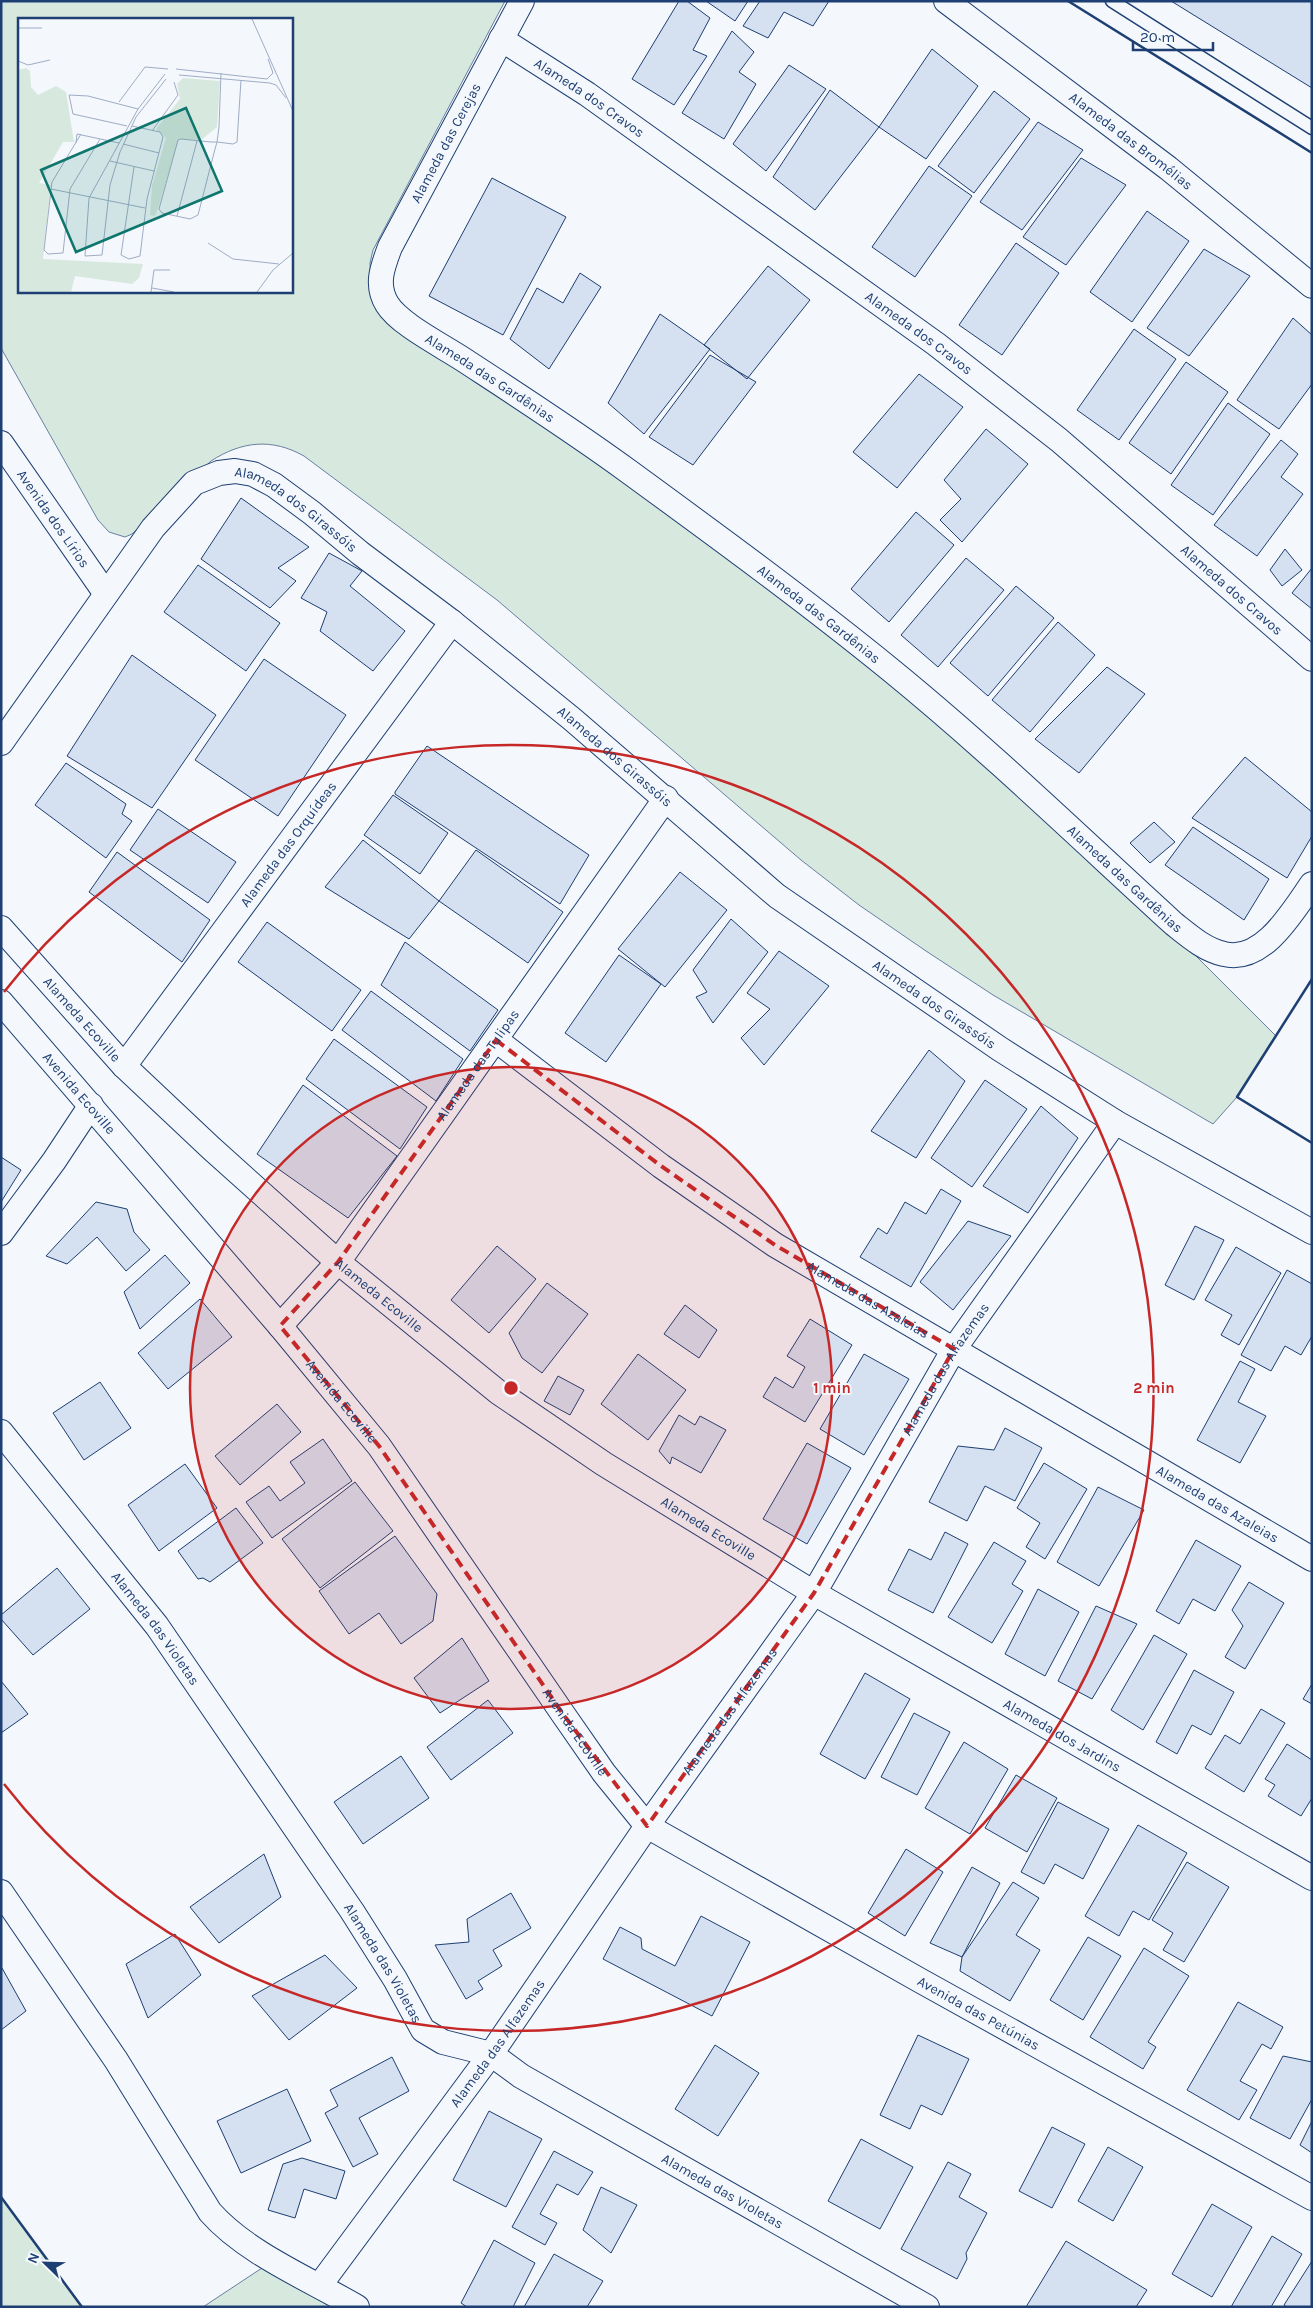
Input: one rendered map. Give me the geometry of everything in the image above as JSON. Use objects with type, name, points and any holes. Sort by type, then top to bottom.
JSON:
[{"type":"street","name":"Alameda das Cerejas","points":[[381,289],[381,274],[390,248],[522,1]]},
{"type":"street","name":"Alameda das Bromélias","points":[[946,1],[1168,168],[1312,286]]},
{"type":"street","name":"Alameda dos Cravos","points":[[501,39],[587,94],[936,344],[1060,440],[1312,660]]},
{"type":"street","name":"Alameda das Gardênias","points":[[381,289],[386,303],[403,319],[624,468],[758,567],[893,672],[1030,792],[1174,924],[1199,943],[1223,954],[1242,956],[1259,947],[1281,927],[1312,884]]},
{"type":"street","name":"Avenida dos Lírios","points":[[1,443],[106,594]]},
{"type":"street","name":"Alameda dos Girassóis","points":[[1,743],[153,528],[194,483],[219,473],[235,471],[253,474],[282,491],[452,622],[572,718],[777,896],[1000,1049],[1115,1122],[1312,1232]]},
{"type":"street","name":"Alameda das Orquídeas","points":[[124,1066],[452,622]]},
{"type":"street","name":"Alameda das Tulipas","points":[[280,1326],[338,1262],[666,798]]},
{"type":"street","name":"Alameda Ecoville","points":[[1,928],[124,1066],[211,1148],[338,1262],[498,1392],[604,1464],[814,1592]]},
{"type":"street","name":"Avenida Ecoville","points":[[1,1002],[280,1326],[379,1446],[568,1722],[604,1773],[647,1826]]},
{"type":"street","name":"Alameda das Azaleias","points":[[496,1040],[654,1161],[775,1245],[1312,1559]]},
{"type":"street","points":[[1,1233],[54,1161],[91,1105]]},
{"type":"street","name":"Alameda das Alfazemas","points":[[320,2285],[490,2054],[647,1826],[814,1592],[954,1349],[1115,1122]]},
{"type":"street","name":"Alameda das Violetas","points":[[1,1432],[156,1626],[352,1911],[395,1979],[423,2030],[443,2042],[490,2054],[521,2076],[927,2307]]},
{"type":"street","name":"Alameda dos Jardins","points":[[814,1592],[1312,1878]]},
{"type":"street","name":"Avenida das Petúnias","points":[[647,1826],[920,1981],[1312,2198]]},
{"type":"street","points":[[1,1892],[116,2060],[210,2212],[225,2230],[244,2243],[357,2307]]},
{"type":"lane","points":[[1112,1],[1312,128]]},
{"type":"highlighted area","points":[[496,1040],[661,1166],[775,1245],[954,1349],[814,1593],[647,1826],[563,1714],[379,1446],[280,1326],[338,1262]]},
{"type":"shaded area","points":[[1,1],[505,1],[373,250],[370,263],[371,289],[618,472],[926,709],[1191,951],[1276,1036],[1237,1097],[1213,1124],[993,995],[859,905],[801,860],[497,600],[304,456],[292,450],[269,444],[257,444],[234,449],[223,454],[211,461],[132,534],[125,537],[109,532],[98,520],[1,348]]},
{"type":"shaded area","points":[[1,2197],[82,2307],[1,2307]]},
{"type":"shaded area","points":[[262,2268],[331,2307],[203,2307]]},
{"type":"building","points":[[679,1],[687,1],[710,18],[693,50],[707,56],[674,105],[632,79]]},
{"type":"building","points":[[706,1],[748,1],[735,21]]},
{"type":"building","points":[[760,1],[829,1],[813,26],[784,12],[768,38],[743,26]]},
{"type":"building","points":[[1171,1],[1312,1],[1312,88]]},
{"type":"building","points":[[732,31],[754,52],[739,72],[756,84],[724,139],[682,113]]},
{"type":"building","points":[[932,49],[978,86],[926,159],[879,127]]},
{"type":"building","points":[[789,65],[826,89],[766,171],[733,144]]},
{"type":"building","points":[[830,90],[879,127],[815,210],[773,177]]},
{"type":"building","points":[[994,91],[1030,119],[974,193],[938,166]]},
{"type":"building","points":[[1038,122],[1083,150],[1022,230],[980,202]]},
{"type":"building","points":[[1081,158],[1126,185],[1066,265],[1023,237]]},
{"type":"building","points":[[929,166],[972,196],[915,277],[872,247]]},
{"type":"building","points":[[492,178],[566,217],[503,335],[429,296]]},
{"type":"building","points":[[1147,211],[1189,241],[1132,322],[1090,292]]},
{"type":"building","points":[[1016,243],[1059,273],[1002,355],[959,325]]},
{"type":"building","points":[[1204,249],[1250,276],[1189,356],[1147,328]]},
{"type":"building","points":[[768,266],[810,300],[747,379],[704,345]]},
{"type":"building","points":[[580,273],[601,287],[549,369],[510,339],[537,288],[563,303]]},
{"type":"building","points":[[660,314],[710,349],[644,434],[608,403]]},
{"type":"building","points":[[1293,318],[1312,335],[1312,384],[1279,429],[1237,400]]},
{"type":"building","points":[[1134,329],[1176,359],[1119,440],[1077,410]]},
{"type":"building","points":[[710,355],[756,382],[693,465],[649,437]]},
{"type":"building","points":[[1186,362],[1228,392],[1171,474],[1129,443]]},
{"type":"building","points":[[919,374],[963,407],[897,488],[853,452]]},
{"type":"building","points":[[1228,403],[1270,434],[1213,515],[1171,485]]},
{"type":"building","points":[[986,429],[1028,464],[962,542],[940,520],[961,499],[944,480]]},
{"type":"building","points":[[1281,440],[1298,454],[1281,477],[1303,494],[1257,556],[1214,525]]},
{"type":"building","points":[[241,498],[309,547],[278,568],[296,581],[270,608],[201,559]]},
{"type":"building","points":[[916,512],[954,545],[889,622],[851,589]]},
{"type":"building","points":[[1285,549],[1302,570],[1282,586],[1270,570]]},
{"type":"building","points":[[329,553],[362,571],[350,586],[405,631],[373,671],[320,631],[327,612],[301,598]]},
{"type":"building","points":[[966,558],[1004,590],[938,667],[901,635]]},
{"type":"building","points":[[198,565],[280,623],[246,671],[164,612]]},
{"type":"building","points":[[1312,568],[1312,609],[1292,593]]},
{"type":"building","points":[[1016,586],[1054,618],[988,696],[950,663]]},
{"type":"building","points":[[1058,622],[1095,655],[1030,732],[992,700]]},
{"type":"building","points":[[132,655],[216,715],[152,808],[67,756]]},
{"type":"building","points":[[264,659],[346,715],[278,816],[195,760]]},
{"type":"building","points":[[1107,667],[1145,694],[1079,773],[1035,739]]},
{"type":"building","points":[[427,746],[589,855],[560,904],[395,794]]},
{"type":"building","points":[[1245,757],[1312,812],[1312,836],[1287,878],[1192,818]]},
{"type":"building","points":[[66,763],[126,804],[122,814],[132,821],[106,858],[35,805]]},
{"type":"building","points":[[393,795],[448,833],[420,874],[364,835]]},
{"type":"building","points":[[158,809],[236,862],[208,903],[130,850]]},
{"type":"building","points":[[1154,822],[1175,842],[1150,863],[1130,843]]},
{"type":"building","points":[[1193,827],[1269,879],[1244,920],[1165,865]]},
{"type":"building","points":[[363,840],[439,901],[409,939],[325,887]]},
{"type":"building","points":[[476,850],[563,912],[528,963],[439,901]]},
{"type":"building","points":[[117,852],[210,920],[182,962],[89,892]]},
{"type":"building","points":[[680,872],[727,910],[665,987],[618,949]]},
{"type":"building","points":[[731,919],[768,952],[713,1023],[696,997],[707,992],[693,970]]},
{"type":"building","points":[[267,922],[361,990],[332,1031],[238,962]]},
{"type":"building","points":[[405,942],[498,1010],[470,1051],[381,985]]},
{"type":"building","points":[[779,951],[829,986],[764,1065],[741,1038],[770,1009],[747,993]]},
{"type":"building","points":[[619,955],[661,984],[606,1062],[565,1033]]},
{"type":"building","points":[[371,991],[463,1059],[436,1101],[342,1030]]},
{"type":"building","points":[[334,1039],[427,1107],[400,1149],[306,1079]]},
{"type":"building","points":[[929,1050],[965,1081],[916,1158],[871,1131]]},
{"type":"building","points":[[985,1080],[1027,1109],[972,1187],[931,1158]]},
{"type":"building","points":[[303,1085],[397,1156],[348,1218],[257,1154]]},
{"type":"building","points":[[1041,1106],[1078,1138],[1028,1213],[983,1186]]},
{"type":"building","points":[[1,1157],[21,1170],[1,1202]]},
{"type":"building","points":[[941,1189],[961,1201],[911,1287],[860,1257],[878,1228],[887,1234],[905,1202],[926,1214]]},
{"type":"building","points":[[96,1202],[127,1209],[134,1232],[150,1250],[126,1271],[97,1237],[67,1264],[46,1256]]},
{"type":"building","points":[[968,1221],[1011,1236],[953,1310],[920,1282]]},
{"type":"building","points":[[1195,1226],[1224,1240],[1194,1300],[1165,1285]]},
{"type":"building","points":[[497,1246],[536,1279],[489,1333],[451,1300]]},
{"type":"building","points":[[1236,1247],[1281,1273],[1239,1345],[1221,1335],[1232,1315],[1205,1300]]},
{"type":"building","points":[[165,1255],[190,1283],[140,1329],[124,1292]]},
{"type":"building","points":[[1287,1270],[1312,1284],[1312,1336],[1301,1355],[1285,1346],[1271,1371],[1241,1355]]},
{"type":"building","points":[[547,1283],[588,1314],[542,1373],[522,1358],[509,1333]]},
{"type":"building","points":[[200,1299],[232,1337],[168,1389],[138,1353]]},
{"type":"building","points":[[685,1305],[717,1330],[699,1358],[664,1334]]},
{"type":"building","points":[[810,1319],[852,1345],[805,1422],[763,1397],[775,1377],[793,1388],[805,1367],[787,1356]]},
{"type":"building","points":[[638,1354],[686,1390],[648,1440],[601,1404]]},
{"type":"building","points":[[864,1354],[909,1379],[864,1455],[820,1429]]},
{"type":"building","points":[[1240,1361],[1255,1369],[1238,1402],[1266,1416],[1240,1463],[1197,1440]]},
{"type":"building","points":[[558,1376],[584,1390],[570,1415],[544,1401]]},
{"type":"building","points":[[100,1382],[131,1428],[84,1460],[53,1413]]},
{"type":"building","points":[[277,1404],[301,1432],[240,1485],[215,1456]]},
{"type":"building","points":[[679,1415],[695,1425],[700,1416],[726,1430],[701,1473],[672,1457],[670,1464],[659,1451]]},
{"type":"building","points":[[1005,1428],[1042,1448],[1015,1501],[985,1486],[967,1521],[929,1502],[958,1446],[994,1450]]},
{"type":"building","points":[[323,1439],[352,1481],[272,1538],[246,1502],[269,1486],[280,1501],[305,1483],[290,1462]]},
{"type":"building","points":[[807,1443],[851,1468],[807,1544],[763,1519]]},
{"type":"building","points":[[1044,1463],[1087,1489],[1045,1559],[1026,1547],[1040,1523],[1017,1508]]},
{"type":"building","points":[[185,1464],[217,1508],[159,1551],[128,1505]]},
{"type":"building","points":[[355,1482],[393,1531],[320,1588],[282,1539]]},
{"type":"building","points":[[1098,1487],[1144,1510],[1099,1586],[1057,1562]]},
{"type":"building","points":[[236,1508],[263,1543],[210,1582],[203,1578],[198,1579],[178,1551]]},
{"type":"building","points":[[945,1532],[968,1544],[933,1613],[888,1590],[909,1549],[931,1560]]},
{"type":"building","points":[[395,1536],[437,1594],[433,1621],[401,1644],[379,1613],[349,1634],[319,1591]]},
{"type":"building","points":[[1196,1540],[1241,1566],[1215,1611],[1193,1599],[1179,1624],[1156,1611]]},
{"type":"building","points":[[994,1542],[1026,1561],[1012,1584],[1023,1591],[992,1643],[948,1617]]},
{"type":"building","points":[[57,1568],[90,1609],[33,1655],[1,1619],[1,1615]]},
{"type":"building","points":[[1249,1582],[1284,1603],[1245,1669],[1225,1657],[1243,1626],[1232,1610]]},
{"type":"building","points":[[1038,1589],[1079,1612],[1045,1676],[1005,1654]]},
{"type":"building","points":[[1096,1606],[1137,1624],[1092,1699],[1058,1681]]},
{"type":"building","points":[[1154,1635],[1187,1654],[1143,1730],[1111,1710]]},
{"type":"building","points":[[462,1638],[489,1681],[440,1713],[414,1678]]},
{"type":"building","points":[[1194,1670],[1234,1692],[1211,1735],[1192,1725],[1177,1754],[1156,1742]]},
{"type":"building","points":[[865,1673],[910,1699],[865,1779],[820,1754]]},
{"type":"building","points":[[1,1681],[28,1714],[1,1733]]},
{"type":"building","points":[[1312,1684],[1312,1704],[1303,1699]]},
{"type":"building","points":[[488,1700],[513,1733],[451,1780],[427,1747]]},
{"type":"building","points":[[1261,1709],[1285,1723],[1244,1792],[1205,1768],[1225,1735],[1240,1744]]},
{"type":"building","points":[[914,1713],[950,1732],[917,1795],[881,1777]]},
{"type":"building","points":[[964,1742],[1008,1769],[970,1834],[925,1808]]},
{"type":"building","points":[[1287,1744],[1312,1760],[1312,1798],[1301,1816],[1268,1796],[1275,1785],[1265,1779]]},
{"type":"building","points":[[401,1756],[429,1798],[363,1844],[334,1802]]},
{"type":"building","points":[[1016,1775],[1057,1798],[1027,1852],[985,1828]]},
{"type":"building","points":[[1058,1802],[1109,1829],[1083,1879],[1055,1864],[1044,1884],[1021,1872]]},
{"type":"building","points":[[1138,1825],[1187,1853],[1149,1920],[1133,1911],[1119,1936],[1085,1916]]},
{"type":"building","points":[[906,1849],[943,1872],[905,1936],[868,1913]]},
{"type":"building","points":[[264,1854],[281,1897],[219,1943],[190,1907]]},
{"type":"building","points":[[1187,1862],[1229,1887],[1184,1962],[1163,1950],[1173,1933],[1152,1920]]},
{"type":"building","points":[[972,1867],[1000,1883],[962,1957],[930,1943]]},
{"type":"building","points":[[1013,1882],[1039,1898],[1016,1935],[1040,1950],[1010,2001],[960,1971],[962,1957]]},
{"type":"building","points":[[511,1893],[531,1928],[493,1950],[502,1966],[478,1981],[483,1989],[466,1999],[435,1945],[469,1942],[467,1919]]},
{"type":"building","points":[[701,1916],[750,1942],[712,2016],[603,1959],[620,1927],[641,1938],[642,1949],[675,1966]]},
{"type":"building","points":[[175,1934],[201,1975],[148,2018],[126,1964]]},
{"type":"building","points":[[1088,1937],[1121,1956],[1083,2020],[1050,2000]]},
{"type":"building","points":[[1144,1948],[1189,1976],[1148,2042],[1156,2047],[1143,2069],[1090,2037]]},
{"type":"building","points":[[325,1955],[357,1988],[289,2040],[252,1996]]},
{"type":"building","points":[[1,1969],[26,2011],[1,2030]]},
{"type":"building","points":[[1238,2002],[1283,2027],[1271,2049],[1262,2044],[1240,2081],[1257,2090],[1239,2120],[1187,2090]]},
{"type":"building","points":[[918,2035],[969,2059],[942,2115],[921,2105],[910,2129],[880,2115]]},
{"type":"building","points":[[715,2045],[759,2073],[718,2136],[675,2109]]},
{"type":"building","points":[[1283,2056],[1312,2062],[1312,2099],[1290,2139],[1250,2118]]},
{"type":"building","points":[[392,2057],[409,2091],[359,2118],[378,2154],[353,2167],[325,2113],[338,2106],[330,2090]]},
{"type":"building","points":[[287,2089],[311,2141],[241,2173],[217,2121]]},
{"type":"building","points":[[489,2111],[542,2139],[506,2207],[453,2180]]},
{"type":"building","points":[[1312,2121],[1312,2153],[1300,2145]]},
{"type":"building","points":[[1052,2127],[1085,2144],[1052,2208],[1019,2191]]},
{"type":"building","points":[[861,2139],[913,2167],[880,2229],[828,2201]]},
{"type":"building","points":[[1108,2147],[1143,2167],[1113,2221],[1078,2201]]},
{"type":"building","points":[[554,2151],[593,2172],[578,2195],[557,2184],[540,2214],[557,2223],[545,2245],[512,2227]]},
{"type":"building","points":[[302,2158],[345,2171],[336,2199],[304,2189],[295,2218],[268,2210],[283,2164]]},
{"type":"building","points":[[948,2162],[971,2174],[959,2197],[987,2213],[966,2253],[967,2259],[957,2279],[901,2249]]},
{"type":"building","points":[[601,2187],[637,2205],[611,2253],[583,2230]]},
{"type":"building","points":[[1212,2204],[1252,2227],[1212,2297],[1172,2274]]},
{"type":"building","points":[[1272,2236],[1302,2254],[1271,2307],[1231,2307]]},
{"type":"building","points":[[494,2240],[535,2263],[513,2307],[467,2307],[461,2303]]},
{"type":"building","points":[[1066,2241],[1147,2290],[1136,2307],[1026,2307]]},
{"type":"building","points":[[554,2254],[603,2281],[587,2307],[524,2307]]},
{"type":"building","points":[[1312,2261],[1312,2307],[1287,2307],[1284,2305]]},
{"type":"wall","points":[[1068,1],[1312,153]]},
{"type":"wall","points":[[1312,979],[1237,1097],[1312,1143]]},
{"type":"wall","points":[[1,2197],[82,2307]]}]
